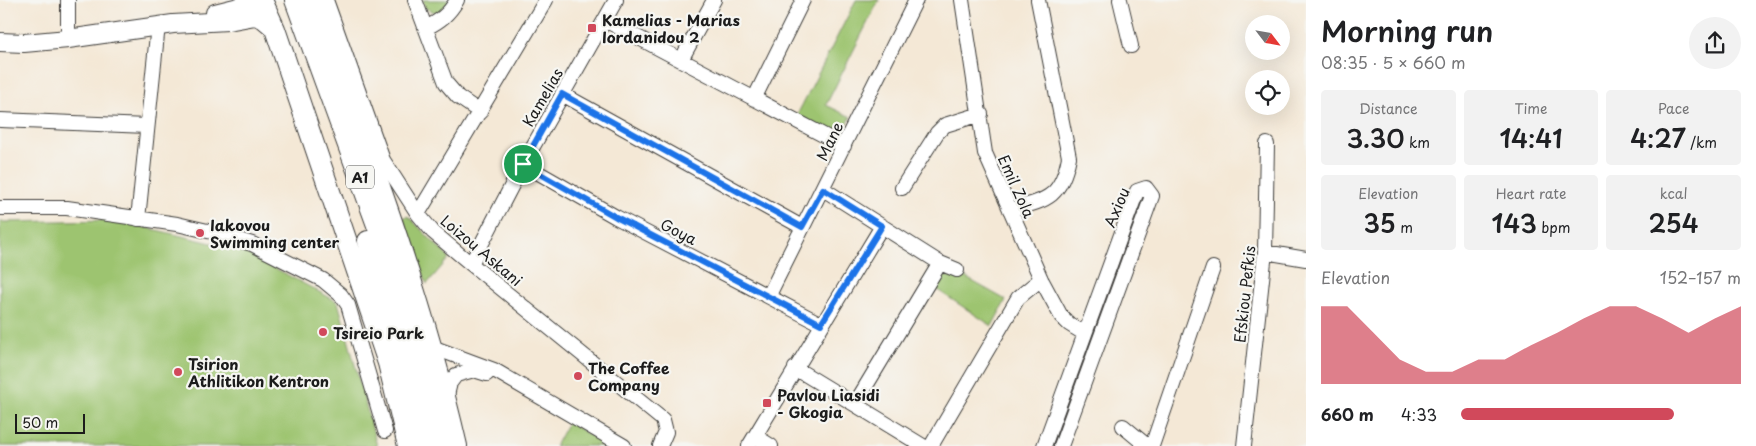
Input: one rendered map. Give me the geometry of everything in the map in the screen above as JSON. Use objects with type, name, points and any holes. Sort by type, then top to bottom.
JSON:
[{"type":"highway","points":[[262,0],[274,29],[388,362],[410,446]]},
{"type":"highway","name":"A1","points":[[281,0],[377,264],[414,389],[425,446]]},
{"type":"highway","name":"A1","points":[[295,0],[393,269],[427,351],[440,446]]},
{"type":"highway","points":[[313,0],[396,228],[435,386],[452,446]]},
{"type":"highway","points":[[388,303],[410,446]]},
{"type":"highway","points":[[427,351],[446,398],[457,446]]},
{"type":"main road","points":[[0,42],[24,43],[68,39],[166,24],[243,6],[250,0]]},
{"type":"main road","points":[[166,24],[228,21],[255,16],[263,19],[274,29]]},
{"type":"street","points":[[68,0],[68,39]]},
{"type":"street","name":"Loizou Askani","points":[[326,0],[383,160],[418,214],[433,232],[470,264],[663,420],[666,432],[660,446]]},
{"type":"street","points":[[415,0],[432,50],[446,83],[458,97],[480,112]]},
{"type":"street","points":[[426,28],[440,22],[451,11],[457,0]]},
{"type":"street","points":[[418,214],[546,0]]},
{"type":"street","name":"Kamelias","points":[[470,264],[523,164],[616,0]]},
{"type":"street","points":[[681,60],[714,0]]},
{"type":"street","points":[[754,99],[803,0]]},
{"type":"street","name":"Mane","points":[[769,295],[916,0]]},
{"type":"street","name":"Emil Zola","points":[[962,0],[981,114],[985,153],[1041,280],[1061,316],[1069,324],[1086,334]]},
{"type":"street","points":[[1010,210],[1045,200],[1065,178],[1069,157],[1038,0]]},
{"type":"street","points":[[1120,0],[1131,46]]},
{"type":"street","points":[[605,20],[844,146]]},
{"type":"street","points":[[138,218],[147,126],[166,24]]},
{"type":"street","points":[[562,94],[802,227]]},
{"type":"street","points":[[902,188],[937,133],[946,125],[981,114]]},
{"type":"street","points":[[0,120],[147,126]]},
{"type":"street","name":"Efskiou Pefkis","points":[[1244,446],[1265,252],[1267,144]]},
{"type":"street","name":"Goya","points":[[523,164],[616,217],[769,295],[821,324]]},
{"type":"street","name":"Axiou","points":[[1044,446],[1137,191],[1146,188],[1152,196],[1061,446]]},
{"type":"street","points":[[823,189],[940,263],[957,270]]},
{"type":"street","points":[[0,208],[67,208],[177,224],[252,244],[323,280],[341,295],[348,305],[384,431]]},
{"type":"street","points":[[771,446],[752,441],[882,226]]},
{"type":"street","points":[[1265,252],[1306,259]]},
{"type":"street","points":[[855,404],[940,263]]},
{"type":"street","points":[[1152,446],[1213,268]]},
{"type":"street","points":[[931,446],[1018,298],[1041,280]]},
{"type":"street","points":[[427,351],[494,370],[624,446]]},
{"type":"street","points":[[795,368],[923,446]]},
{"type":"street","points":[[446,398],[450,384],[456,375],[474,370],[509,380]]},
{"type":"street","points":[[1123,426],[1147,446]]},
{"type":"green space","points":[[423,0],[452,0],[437,13],[425,8]]},
{"type":"green space","points":[[856,0],[879,0],[826,105],[851,117],[843,132],[834,134],[797,115]]},
{"type":"green space","points":[[408,216],[449,258],[427,284],[403,218]]},
{"type":"green space","name":"Tsirion Athlitikon Kentron","points":[[114,220],[241,250],[338,302],[377,446],[0,446],[0,222]]},
{"type":"green space","points":[[940,275],[960,278],[963,276],[1006,300],[992,326],[933,287]]},
{"type":"green space","points":[[568,422],[608,446],[555,446]]},
{"type":"place","name":"Kamelias - Marias Iordanidou 2","points":[[592,28]]},
{"type":"place","name":"Iakovou Swimming center","points":[[200,233]]},
{"type":"place","name":"Tsireio Park","points":[[323,332]]},
{"type":"place","name":"Tsirion Athlitikon Kentron","points":[[178,372]]},
{"type":"place","name":"The Coffee Company","points":[[578,376]]},
{"type":"place","name":"Pavlou Liasidi - Gkogia","points":[[767,403]]},
{"type":"route","points":[[562,94],[802,227],[823,189],[882,226],[821,324],[769,295],[616,217],[523,164],[562,94]]}]
